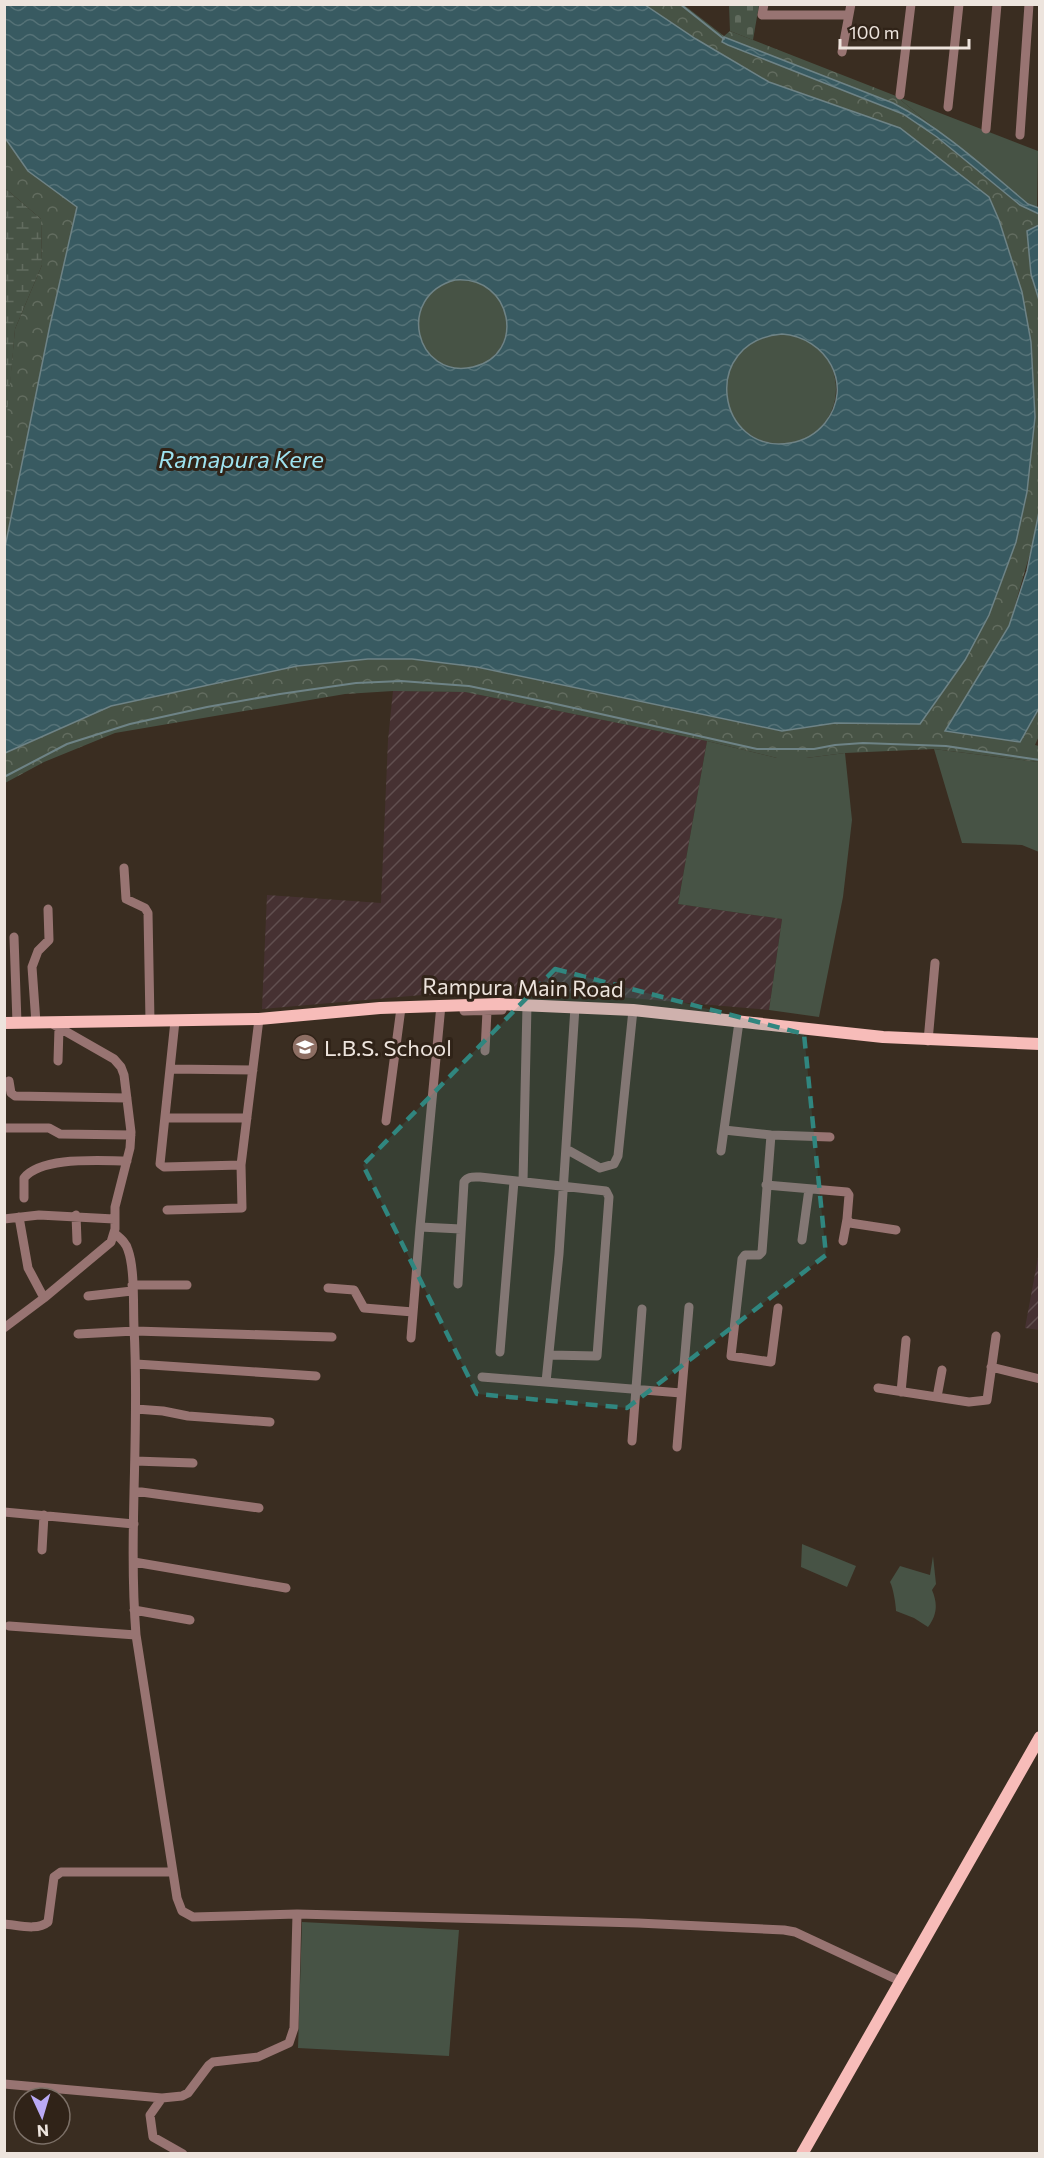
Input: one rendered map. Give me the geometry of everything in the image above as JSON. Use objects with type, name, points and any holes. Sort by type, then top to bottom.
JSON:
[{"type":"main road","name":"Rampura Main Road","points":[[10,1023],[259,1019],[380,1008],[504,1004],[633,1010],[928,1041],[1040,1044]]},
{"type":"main road","points":[[801,2154],[1040,1737]]},
{"type":"street","points":[[764,4],[762,15],[849,15]]},
{"type":"street","points":[[842,52],[851,4]]},
{"type":"street","points":[[900,95],[911,4]]},
{"type":"street","points":[[948,107],[959,4]]},
{"type":"street","points":[[986,129],[997,4]]},
{"type":"street","points":[[1020,135],[1029,4]]},
{"type":"street","points":[[124,868],[126,899],[145,908],[148,913],[150,1021]]},
{"type":"street","points":[[48,909],[48,940],[38,951],[32,967],[58,1061]]},
{"type":"street","points":[[10,1023],[14,937]]},
{"type":"street","points":[[928,1041],[934,963]]},
{"type":"street","points":[[461,1005],[462,1011],[487,1011],[503,1010],[504,1004]]},
{"type":"street","points":[[411,1338],[441,1005]]},
{"type":"street","points":[[500,1352],[518,1182],[527,1005]]},
{"type":"street","points":[[546,1382],[564,1185],[575,1007]]},
{"type":"street","points":[[387,1121],[401,1008]]},
{"type":"street","points":[[566,1149],[600,1168],[614,1164],[618,1156],[633,1010]]},
{"type":"street","points":[[485,1051],[487,1011]]},
{"type":"street","points":[[167,1210],[242,1208],[241,1165],[259,1019]]},
{"type":"street","points":[[175,1021],[160,1164],[162,1167],[241,1165]]},
{"type":"street","points":[[721,1151],[739,1022]]},
{"type":"street","points":[[4,1328],[111,1242],[114,1233],[115,1207],[131,1136],[124,1075],[121,1067],[114,1059],[48,1024]]},
{"type":"street","points":[[170,1069],[253,1070]]},
{"type":"street","points":[[9,1082],[11,1093],[15,1096],[127,1098]]},
{"type":"street","points":[[165,1118],[247,1118]]},
{"type":"street","points":[[4,1128],[42,1127],[60,1134],[131,1136]]},
{"type":"street","points":[[724,1130],[771,1135],[830,1137]]},
{"type":"street","points":[[771,1135],[762,1252],[759,1255],[745,1255],[742,1259],[731,1356],[771,1362],[778,1308]]},
{"type":"street","points":[[24,1198],[24,1178],[28,1173],[37,1169],[72,1161],[127,1161]]},
{"type":"street","points":[[458,1284],[464,1182],[470,1176],[603,1190],[609,1197],[597,1356],[549,1354]]},
{"type":"street","points":[[766,1185],[847,1192],[849,1195],[843,1241]]},
{"type":"street","points":[[802,1240],[808,1189]]},
{"type":"street","points":[[4,1219],[39,1215],[114,1218]]},
{"type":"street","points":[[76,1215],[77,1241]]},
{"type":"street","points":[[19,1217],[28,1268],[44,1298]]},
{"type":"street","points":[[847,1219],[849,1223],[896,1230]]},
{"type":"street","points":[[420,1227],[461,1229]]},
{"type":"street","points":[[114,1233],[123,1240],[128,1248],[135,1330],[134,1610],[136,1635],[177,1898],[182,1911],[193,1917],[297,1914],[661,1924],[784,1930],[795,1932],[900,1981]]},
{"type":"street","points":[[88,1296],[132,1288],[187,1285]]},
{"type":"street","points":[[328,1288],[354,1290],[364,1308],[413,1312]]},
{"type":"street","points":[[677,1447],[689,1307]]},
{"type":"street","points":[[632,1441],[642,1309]]},
{"type":"street","points":[[78,1334],[135,1330],[332,1337]]},
{"type":"street","points":[[878,1388],[969,1402],[987,1400],[996,1336]]},
{"type":"street","points":[[901,1392],[906,1340]]},
{"type":"street","points":[[136,1364],[316,1376]]},
{"type":"street","points":[[991,1367],[1040,1379]]},
{"type":"street","points":[[937,1397],[942,1370]]},
{"type":"street","points":[[482,1377],[681,1394]]},
{"type":"street","points":[[136,1409],[188,1416],[270,1422]]},
{"type":"street","points":[[135,1461],[193,1464]]},
{"type":"street","points":[[134,1491],[259,1508]]},
{"type":"street","points":[[4,1512],[134,1524]]},
{"type":"street","points":[[42,1550],[44,1515]]},
{"type":"street","points":[[134,1562],[286,1588]]},
{"type":"street","points":[[134,1610],[190,1620]]},
{"type":"street","points":[[9,1626],[136,1635]]},
{"type":"street","points":[[4,1924],[37,1927],[48,1922],[54,1877],[61,1872],[173,1872]]},
{"type":"street","points":[[4,2084],[162,2098],[182,2096],[188,2093],[213,2062],[264,2056],[289,2043],[294,2028],[297,1914]]},
{"type":"street","points":[[162,2098],[150,2115],[153,2137],[183,2154]]},
{"type":"highlighted area","points":[[555,969],[804,1034],[826,1255],[627,1408],[477,1394],[363,1165]]},
{"type":"shaded area","points":[[393,691],[465,692],[707,741],[678,904],[782,919],[769,1010],[573,993],[422,995],[262,1009],[267,895],[381,903],[388,740]]},
{"type":"shaded area","points":[[1039,1252],[1040,1330],[1025,1328]]},
{"type":"green space","points":[[645,5],[684,5],[724,36],[730,31],[896,96],[1017,197],[1039,209],[1039,225],[1027,231],[1031,274],[1040,300],[1040,512],[1009,626],[945,731],[1019,742],[1039,708],[1039,736],[1035,745],[1039,746],[1039,762],[934,749],[777,758],[707,741],[465,692],[393,691],[345,694],[115,733],[44,762],[5,783],[5,753],[111,706],[297,666],[368,659],[412,659],[477,667],[782,731],[835,723],[920,723],[965,660],[989,615],[1016,542],[1027,492],[1035,417],[1031,342],[1022,292],[999,220],[989,197],[900,128],[769,82],[696,39]]},
{"type":"green space","points":[[729,5],[759,5],[753,40],[730,31]]},
{"type":"green space","points":[[896,96],[1038,151],[1037,208],[1017,197]]},
{"type":"green space","points":[[5,138],[28,171],[77,207],[50,325],[5,547],[4,446],[15,329],[42,265],[41,219],[5,188]]},
{"type":"green space","points":[[5,188],[41,219],[42,265],[15,329],[5,446]]},
{"type":"green space","points":[[462,279],[479,283],[494,292],[503,307],[507,324],[503,341],[494,356],[479,365],[462,369],[445,365],[430,356],[421,341],[417,324],[421,307],[430,292],[445,283]]},
{"type":"green space","points":[[781,334],[802,338],[820,350],[832,368],[836,389],[832,410],[820,428],[802,440],[781,444],[760,440],[742,428],[730,410],[726,389],[730,368],[742,350],[760,338]]},
{"type":"green space","points":[[707,741],[777,758],[806,758],[845,753],[852,820],[843,897],[819,1017],[769,1010],[782,919],[678,904]]},
{"type":"green space","points":[[934,749],[1039,762],[1039,852],[1022,845],[962,843]]},
{"type":"green space","points":[[802,1544],[856,1566],[847,1587],[801,1567]]},
{"type":"green space","points":[[933,1556],[936,1584],[932,1590],[936,1609],[928,1627],[896,1611],[890,1582],[900,1566],[930,1575]]},
{"type":"green space","points":[[302,1922],[459,1930],[449,2056],[298,2048]]},
{"type":"water","name":"Ramapura Kere","points":[[5,4],[645,5],[696,39],[769,82],[900,128],[989,197],[999,220],[1022,292],[1031,342],[1035,417],[1027,492],[1016,542],[989,615],[965,660],[920,724],[835,723],[782,731],[477,667],[412,659],[368,659],[297,666],[111,706],[5,753],[5,547],[50,325],[77,207],[28,171],[5,138]],"holes":[[[455,280],[475,282],[490,290],[500,302],[506,317],[506,333],[501,348],[490,360],[473,367],[453,368],[437,361],[426,349],[420,334],[419,318],[424,302],[436,289]],[[782,334],[798,337],[823,353],[836,379],[837,393],[834,408],[825,423],[813,434],[790,443],[765,442],[746,432],[733,416],[727,396],[729,375],[738,356],[755,341]]]},
{"type":"water","points":[[724,37],[893,103],[911,113],[963,150],[1028,204],[1039,208],[1039,214],[1020,205],[937,137],[903,114],[728,45],[722,42]]},
{"type":"water","points":[[1040,225],[1039,300],[1031,274],[1027,231]]},
{"type":"water","points":[[1039,512],[1039,708],[1020,742],[945,731],[1009,626],[1027,571]]},
{"type":"waterway","points":[[680,4],[724,39]]},
{"type":"waterway","points":[[4,777],[67,744],[130,724],[280,694],[356,683],[401,681],[469,686],[757,749],[814,749],[863,743],[946,746],[1040,760]]},
{"type":"place","name":"L.B.S. School","points":[[305,1047]]}]
